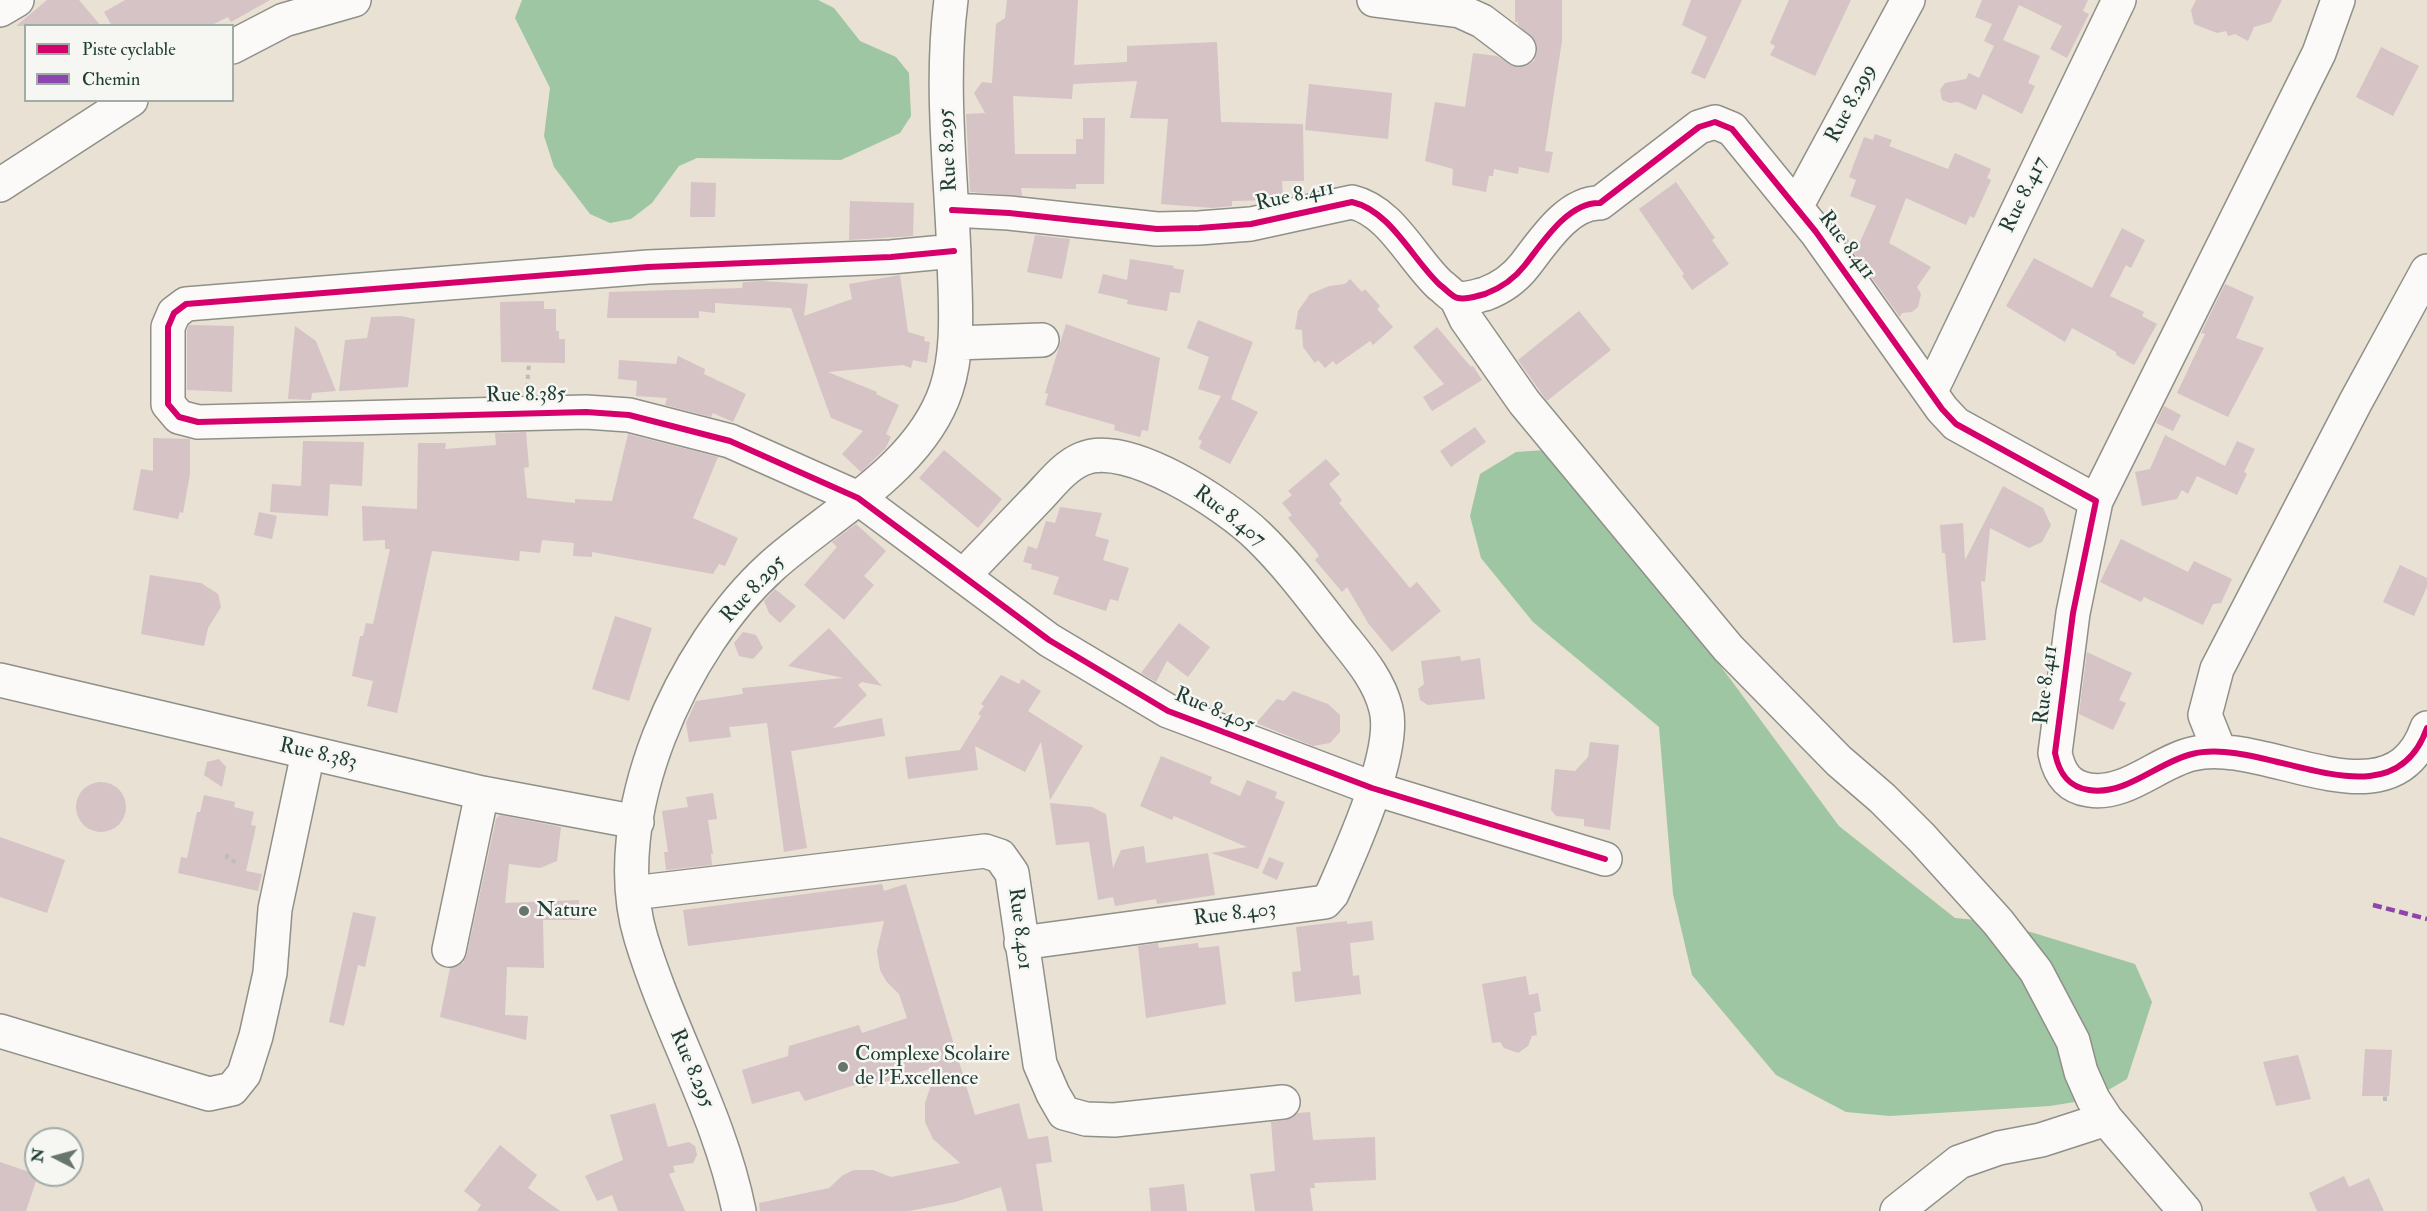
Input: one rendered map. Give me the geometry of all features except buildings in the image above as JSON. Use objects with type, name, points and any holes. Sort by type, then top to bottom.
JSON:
[{"type":"street","points":[[0,10],[17,0]]},
{"type":"street","points":[[234,45],[284,20],[354,0]]},
{"type":"street","name":"Rue 8.295","points":[[739,1211],[722,1143],[674,1030],[640,936],[633,893],[637,822],[645,777],[660,732],[676,694],[702,651],[738,602],[771,567],[858,498],[920,439],[938,411],[946,389],[955,343],[954,251],[945,74],[951,0]]},
{"type":"street","points":[[1374,0],[1460,11],[1482,21],[1519,49]]},
{"type":"street","name":"Rue 8.299","points":[[1796,207],[1908,0]]},
{"type":"street","name":"Rue 8.417","points":[[1930,391],[2120,0]]},
{"type":"street","points":[[2096,501],[2319,52],[2338,0]]},
{"type":"street","points":[[0,185],[129,102]]},
{"type":"street","name":"Rue 8.411","points":[[952,210],[1009,213],[1157,229],[1251,224],[1352,202],[1366,205],[1379,215],[1429,274],[1455,298],[1467,299],[1489,292],[1515,278],[1556,227],[1587,203],[1600,203],[1699,127],[1715,122],[1732,129],[1796,207],[1942,409],[1956,424],[2096,501],[2075,601],[2055,753],[2058,770],[2069,783],[2091,791],[2107,789],[2136,780],[2191,754],[2219,750],[2360,778],[2386,774],[2410,760],[2427,728]]},
{"type":"street","name":"Rue 8.385","points":[[858,498],[782,462],[730,441],[629,415],[586,411],[198,422],[179,417],[168,404],[168,327],[174,313],[186,304],[648,267],[891,257],[954,251]]},
{"type":"street","points":[[2219,750],[2205,715],[2217,669],[2355,403],[2427,271]]},
{"type":"street","points":[[1455,298],[1466,320],[1531,412],[1728,648],[1839,761],[1882,798],[1922,838],[1998,922],[2036,972],[2073,1041],[2081,1072],[2093,1099],[2106,1119],[2185,1211]]},
{"type":"street","points":[[955,343],[1042,340]]},
{"type":"street","name":"Rue 8.407","points":[[963,576],[1060,475],[1082,459],[1104,454],[1138,462],[1179,480],[1215,501],[1257,534],[1293,573],[1374,677],[1387,711],[1387,742],[1372,788]]},
{"type":"street","name":"Rue 8.405","points":[[858,498],[1048,640],[1168,711],[1372,788],[1605,859]]},
{"type":"street","name":"Rue 8.383","points":[[0,680],[482,793],[637,822]]},
{"type":"street","points":[[0,1031],[209,1094],[232,1089],[244,1074],[256,1036],[270,973],[275,909],[308,753]]},
{"type":"street","name":"Rue 8.403","points":[[1022,943],[1325,902],[1332,894],[1347,858],[1372,788]]},
{"type":"street","points":[[449,950],[482,793]]},
{"type":"street","name":"Rue 8.401","points":[[633,893],[985,851],[1000,856],[1012,873],[1040,1064],[1064,1113],[1086,1119],[1114,1120],[1283,1102]]},
{"type":"street","points":[[1897,1211],[1959,1162],[1999,1148],[2041,1140],[2106,1119]]},
{"type":"path","points":[[526,392],[529,362]]},
{"type":"path","points":[[227,854],[227,858],[237,862]]},
{"type":"path","points":[[2385,1096],[2385,1101]]},
{"type":"green space","points":[[522,0],[818,0],[834,8],[860,41],[896,57],[909,73],[911,116],[900,133],[841,160],[697,158],[679,166],[652,203],[631,219],[610,223],[590,214],[554,167],[544,136],[550,88],[515,18]]},
{"type":"green space","points":[[1560,449],[1839,826],[1955,918],[1998,922],[2135,964],[2152,1002],[2127,1079],[2093,1099],[2050,1106],[1890,1116],[1846,1112],[1776,1075],[1692,975],[1673,894],[1659,727],[1533,622],[1481,558],[1470,516],[1480,474],[1516,452]]},
{"type":"marked path","points":[[2373,905],[2427,919]]},
{"type":"cycle path","points":[[952,210],[1009,213],[1157,229],[1251,224],[1352,202],[1366,207],[1390,225],[1430,274],[1451,295],[1468,298],[1485,294],[1507,282],[1521,270],[1548,235],[1567,216],[1588,204],[1600,203],[1699,127],[1715,122],[1732,129],[1816,232],[1942,409],[1956,424],[2096,501],[2073,613],[2055,753],[2062,773],[2070,782],[2089,790],[2103,791],[2129,783],[2179,758],[2192,754],[2221,752],[2254,756],[2323,772],[2356,776],[2385,773],[2410,758],[2427,728]]},
{"type":"cycle path","points":[[954,251],[891,257],[648,267],[186,304],[174,313],[168,327],[168,404],[179,417],[198,422],[586,412],[629,415],[730,441],[858,498],[1049,640],[1168,711],[1372,788],[1605,859]]},
{"type":"place","name":"Nature","points":[[524,911]]},
{"type":"place","name":"Complexe Scolaire de l'Excellence","points":[[843,1067]]}]
